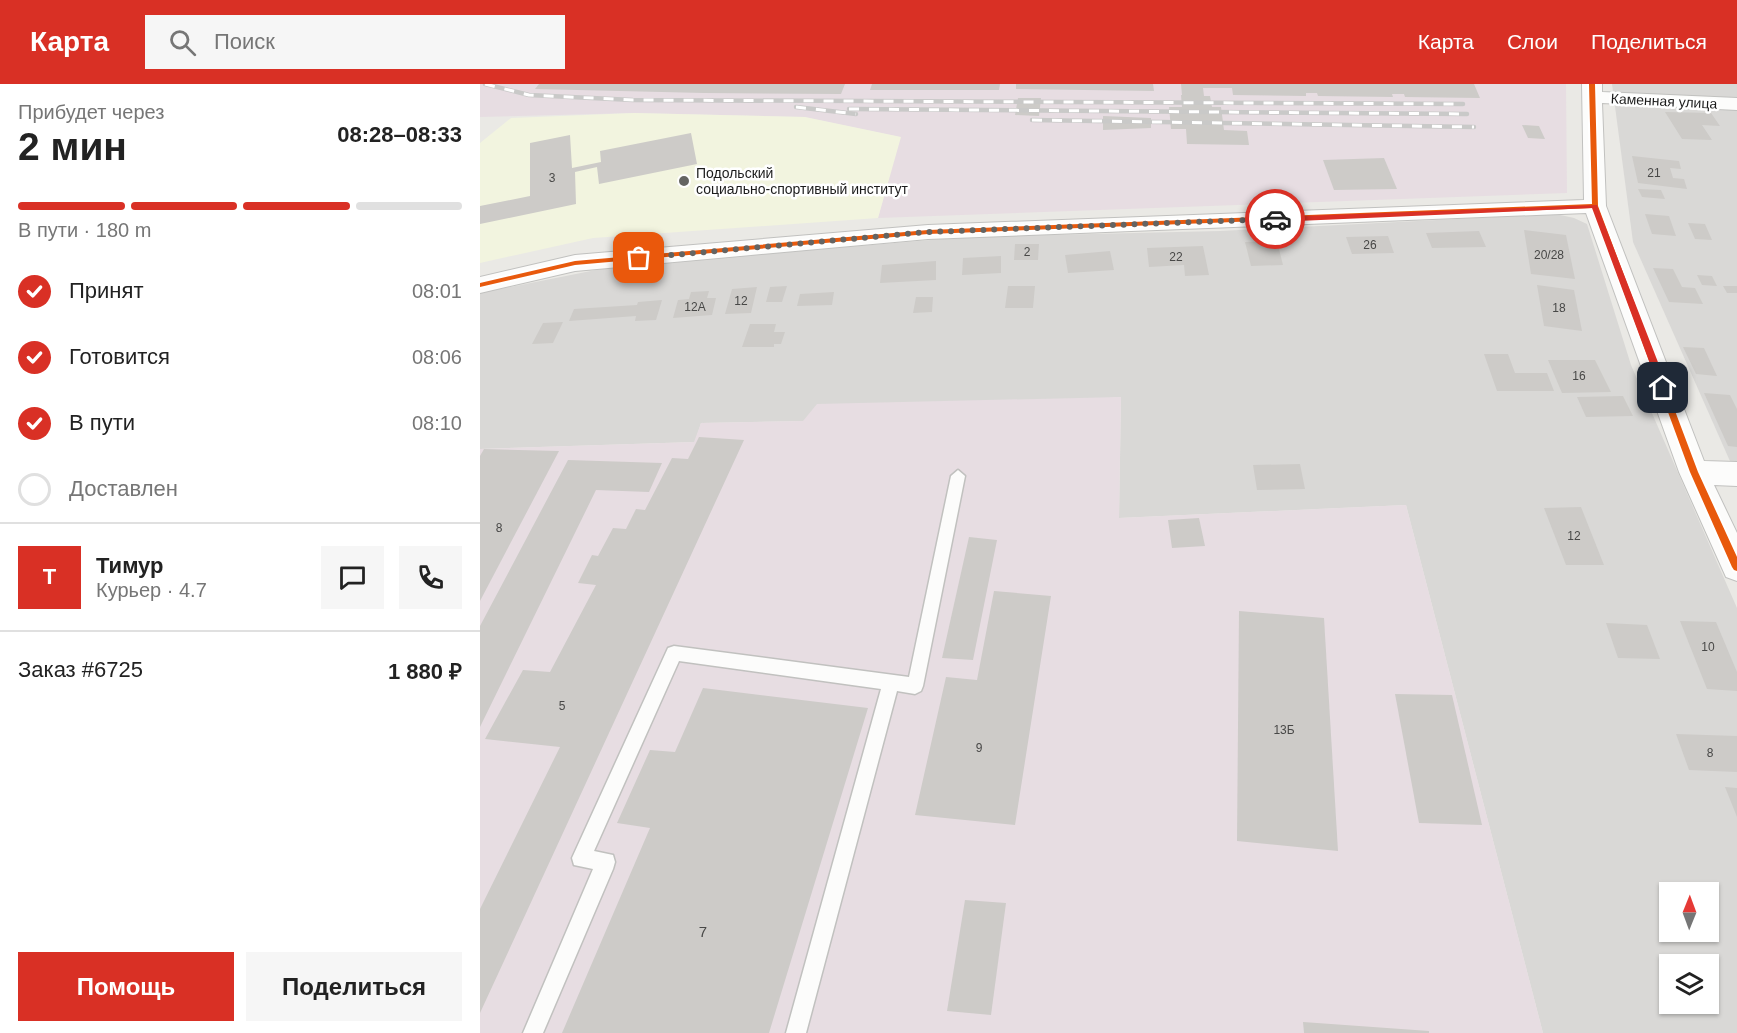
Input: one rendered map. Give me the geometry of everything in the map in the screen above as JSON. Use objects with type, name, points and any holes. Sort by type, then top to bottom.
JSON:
[{"type":"street","name":"Каменная улица","points":[[1592,90],[1737,104]]},
{"type":"street","points":[[1592,90],[1595,206],[1694,472],[1737,567]]},
{"type":"street","points":[[480,285],[575,263],[928,232],[1595,206]]},
{"type":"street","points":[[1694,472],[1737,474]]},
{"type":"lane","points":[[533,1033],[606,862],[581,858],[674,653],[915,686],[958,476]]},
{"type":"lane","points":[[796,1033],[891,682]]},
{"type":"shaded area","points":[[480,84],[1566,84],[1567,193],[878,218],[900,137],[804,117],[634,113],[480,117]]},
{"type":"shaded area","points":[[1612,84],[1737,84],[1737,477],[1633,242]]},
{"type":"shaded area","name":"Подольский социально-спортивный институт","points":[[634,113],[805,117],[901,137],[878,218],[593,238],[480,263],[480,143],[511,118]]},
{"type":"shaded area","points":[[1556,214],[1587,224],[1631,365],[1737,608],[1737,1033],[1543,1033],[1406,505],[1119,518],[1121,397],[803,421],[701,423],[695,442],[480,449],[480,293],[611,267],[966,237],[1220,231]]},
{"type":"shaded area","points":[[1121,397],[1119,518],[1406,505],[1543,1033],[480,1033],[480,449],[694,442],[701,423],[803,421],[817,404]]},
{"type":"building","points":[[539,84],[845,84],[841,94],[535,89]]},
{"type":"building","points":[[872,84],[1000,84],[999,90],[870,90]]},
{"type":"building","points":[[1016,84],[1153,84],[1154,91],[1016,89]]},
{"type":"building","points":[[1181,84],[1474,84],[1480,98],[1405,97],[1404,94],[1392,94],[1393,97],[1318,96],[1317,93],[1306,93],[1306,96],[1233,95],[1232,88],[1203,88],[1204,96],[1210,96],[1212,107],[1221,107],[1224,130],[1247,131],[1249,145],[1187,144],[1186,129],[1171,129],[1169,107],[1182,107]]},
{"type":"building","points":[[1018,98],[1041,98],[1039,116],[1015,115]]},
{"type":"building","points":[[1665,112],[1711,113],[1720,126],[1702,125],[1712,140],[1682,139]]},
{"type":"building","points":[[1103,116],[1151,118],[1151,128],[1103,130]]},
{"type":"building","points":[[1522,125],[1539,126],[1545,139],[1528,138]]},
{"type":"building","points":[[691,133],[697,164],[599,184],[597,167],[575,172],[576,204],[480,224],[480,206],[530,196],[530,143],[570,135],[572,168],[601,162],[600,151]]},
{"type":"building","points":[[1632,156],[1679,161],[1681,169],[1670,168],[1673,178],[1684,179],[1687,189],[1638,183]]},
{"type":"building","points":[[1384,158],[1397,189],[1334,190],[1323,160]]},
{"type":"building","points":[[1638,189],[1661,190],[1665,199],[1642,197]]},
{"type":"building","points":[[1645,214],[1669,216],[1676,236],[1652,234]]},
{"type":"building","points":[[1688,223],[1705,224],[1712,240],[1695,239]]},
{"type":"building","points":[[1524,230],[1566,235],[1575,279],[1531,274]]},
{"type":"building","points":[[1479,231],[1486,247],[1432,248],[1426,233]]},
{"type":"building","points":[[1388,236],[1394,253],[1352,254],[1346,237]]},
{"type":"building","points":[[1277,241],[1283,265],[1251,266],[1245,242]]},
{"type":"building","points":[[1015,244],[1039,244],[1038,260],[1014,260]]},
{"type":"building","points":[[1203,246],[1209,275],[1185,276],[1184,265],[1149,267],[1147,248]]},
{"type":"building","points":[[1110,251],[1114,270],[1068,273],[1065,255]]},
{"type":"building","points":[[1001,256],[1001,273],[962,275],[963,258]]},
{"type":"building","points":[[936,261],[936,280],[880,283],[882,265]]},
{"type":"building","points":[[1653,268],[1673,269],[1682,287],[1695,288],[1703,304],[1669,302]]},
{"type":"building","points":[[1697,275],[1712,276],[1717,286],[1702,285]]},
{"type":"building","points":[[1537,285],[1574,290],[1582,331],[1544,326]]},
{"type":"building","points":[[787,286],[782,302],[766,302],[770,287]]},
{"type":"building","points":[[1008,286],[1035,286],[1033,308],[1005,308]]},
{"type":"building","points":[[1723,286],[1737,286],[1737,293],[1727,293]]},
{"type":"building","points":[[757,287],[751,313],[725,314],[732,289]]},
{"type":"building","points":[[709,291],[707,298],[716,298],[712,315],[673,318],[678,300],[689,299],[691,292]]},
{"type":"building","points":[[834,292],[832,305],[797,306],[800,294]]},
{"type":"building","points":[[916,297],[933,297],[932,312],[913,313]]},
{"type":"building","points":[[662,300],[656,320],[635,321],[636,316],[569,321],[574,309],[637,305],[638,302]]},
{"type":"building","points":[[563,322],[553,343],[532,344],[543,323]]},
{"type":"building","points":[[750,324],[776,324],[774,332],[785,332],[781,344],[774,344],[774,347],[742,347]]},
{"type":"building","points":[[1683,347],[1704,348],[1717,376],[1696,374]]},
{"type":"building","points":[[1484,354],[1508,354],[1515,373],[1547,373],[1554,391],[1497,391]]},
{"type":"building","points":[[1548,360],[1595,360],[1611,392],[1562,393]]},
{"type":"building","points":[[1704,393],[1730,395],[1737,409],[1737,447],[1728,446]]},
{"type":"building","points":[[1623,396],[1633,416],[1586,417],[1577,397]]},
{"type":"building","points":[[699,437],[744,440],[480,1013],[480,909],[560,747],[485,739],[523,670],[550,672],[596,585],[578,583],[592,555],[598,556],[613,528],[626,529],[636,509],[645,510],[672,458],[688,459]]},
{"type":"building","points":[[484,449],[559,451],[480,601],[480,456]]},
{"type":"building","points":[[568,460],[662,463],[649,492],[596,490],[480,727],[480,626]]},
{"type":"building","points":[[1300,464],[1305,489],[1257,490],[1253,465]]},
{"type":"building","points":[[1581,507],[1604,565],[1566,565],[1544,508]]},
{"type":"building","points":[[1199,518],[1205,546],[1172,548],[1168,520]]},
{"type":"building","points":[[969,537],[997,540],[973,660],[942,658]]},
{"type":"building","points":[[994,591],[1051,596],[1015,825],[915,815],[946,677],[977,680]]},
{"type":"building","points":[[1239,611],[1324,618],[1338,851],[1237,841]]},
{"type":"building","points":[[1680,621],[1716,622],[1737,672],[1737,691],[1707,689]]},
{"type":"building","points":[[1606,623],[1647,625],[1660,659],[1618,658]]},
{"type":"building","points":[[703,688],[868,708],[769,1033],[562,1033],[650,828],[617,823],[650,750],[675,752]]},
{"type":"building","points":[[1395,694],[1452,695],[1482,825],[1419,823]]},
{"type":"building","points":[[1676,734],[1737,736],[1737,772],[1689,770]]},
{"type":"building","points":[[1725,787],[1737,788],[1737,817]]},
{"type":"building","points":[[965,900],[1006,903],[991,1015],[947,1011]]},
{"type":"building","points":[[1303,1022],[1429,1031],[1429,1033],[1304,1033]]},
{"type":"railway","points":[[485,84],[529,95],[633,100],[1463,104]]},
{"type":"railway","points":[[796,107],[856,114]]},
{"type":"railway","points":[[849,109],[1467,114]]},
{"type":"railway","points":[[1032,120],[1474,127]]},
{"type":"cycle path","points":[[1592,84],[1595,206],[1694,472],[1737,567]]},
{"type":"cycle path","points":[[480,285],[575,263],[928,232],[1595,206]]},
{"type":"way so far","points":[[639,258],[928,232],[1275,219]]},
{"type":"place","name":"Подольский социально-спортивный институт","points":[[684,181]]},
{"type":"route","points":[[1275,219],[1595,206],[1663,388]]}]
